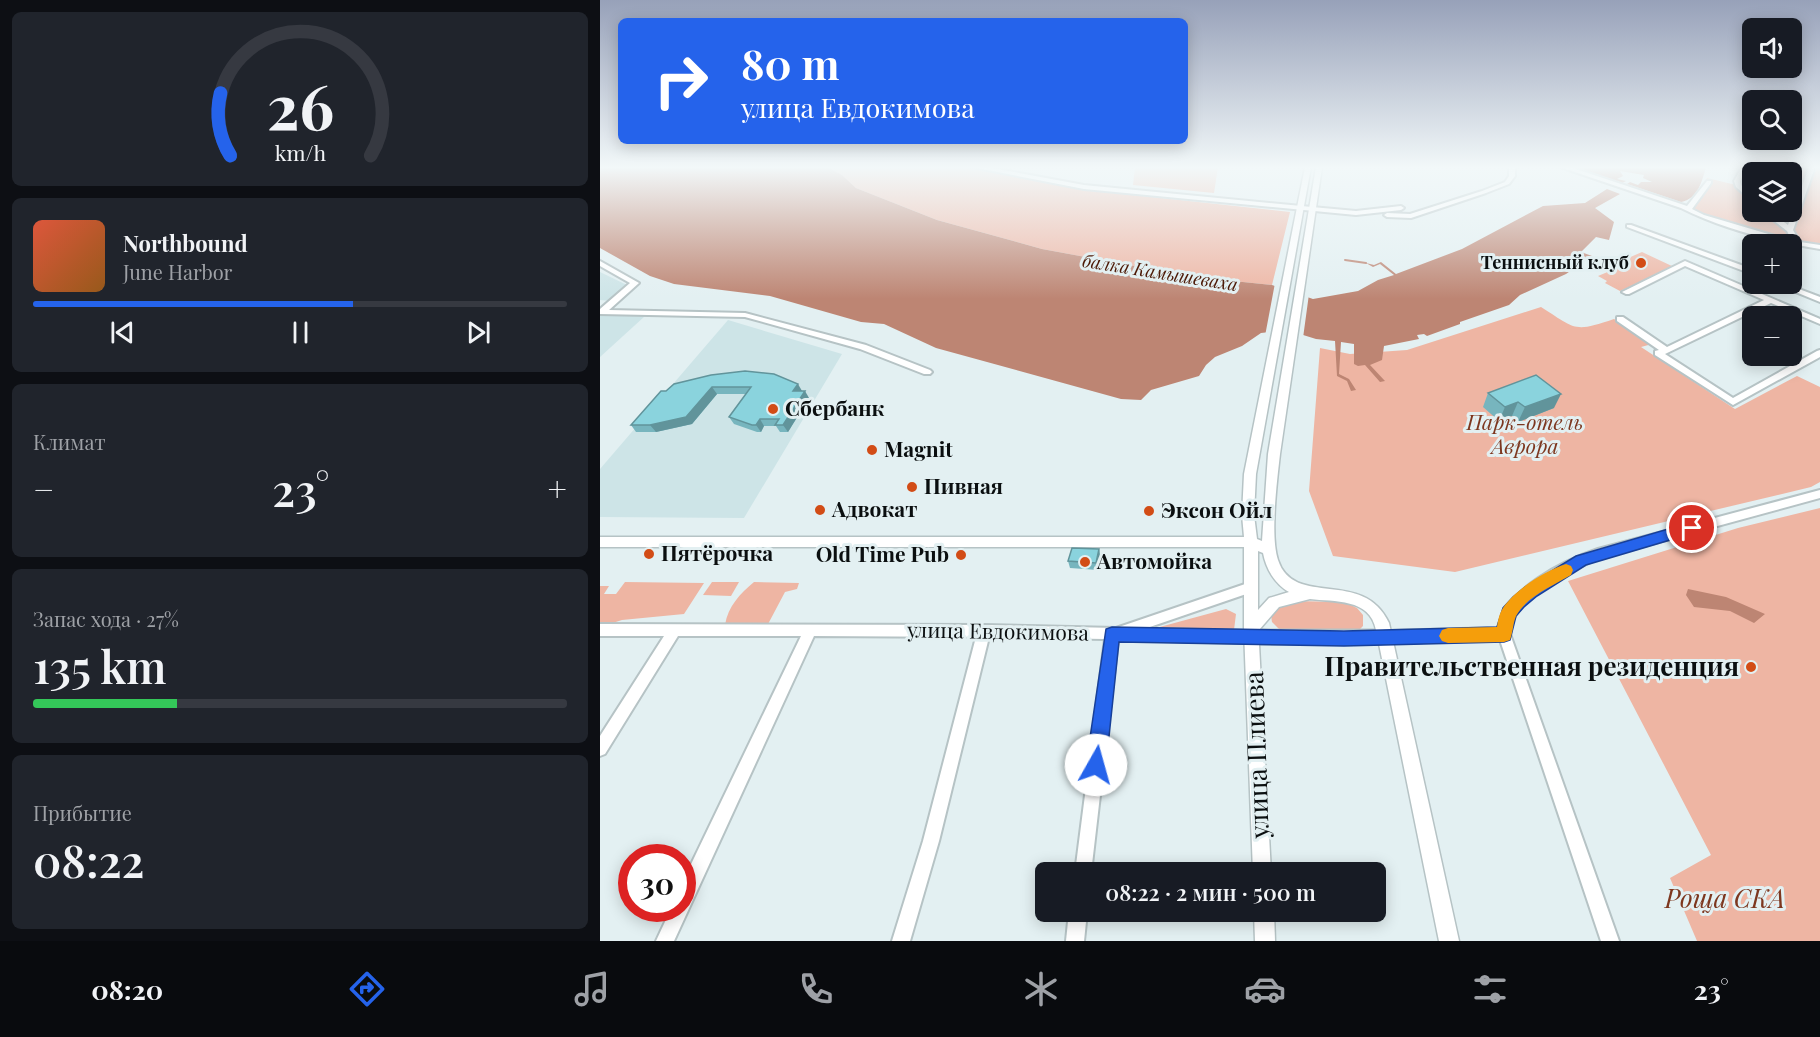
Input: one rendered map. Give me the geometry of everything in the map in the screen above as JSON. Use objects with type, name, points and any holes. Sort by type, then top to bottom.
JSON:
[{"type":"main road","name":"улица Плиева","points":[[1262,862],[1252,633],[1251,542],[1248,515],[1250,474],[1299,211]]},
{"type":"main road","points":[[1307,594],[1286,583],[1270,561],[1269,477],[1312,211]]},
{"type":"main road","points":[[602,545],[1251,542],[1267,549],[1269,546]]},
{"type":"main road","points":[[1252,633],[1274,602],[1307,594],[1351,596],[1363,600],[1377,615],[1386,637],[1449,941]]},
{"type":"main road","name":"улица Евдокимова","points":[[1252,633],[1386,637]]},
{"type":"main road","points":[[1264,922],[1265,941]]},
{"type":"street","points":[[1333,211],[1411,216],[1426,211]]},
{"type":"street","points":[[1356,213],[1375,211]]},
{"type":"street","points":[[1692,211],[1702,216],[1765,234]]},
{"type":"street","points":[[1790,230],[1796,211]]},
{"type":"street","points":[[1779,222],[1792,234]]},
{"type":"street","points":[[1629,226],[1742,268]]},
{"type":"street","points":[[1802,244],[1820,247]]},
{"type":"street","points":[[1626,292],[1684,263],[1820,322]]},
{"type":"street","points":[[600,264],[635,284],[601,312]]},
{"type":"street","points":[[1802,293],[1820,300]]},
{"type":"street","points":[[1769,301],[1658,353],[1733,402],[1820,353]]},
{"type":"street","points":[[601,312],[745,315],[863,347],[927,372]]},
{"type":"street","points":[[1620,319],[1666,351]]},
{"type":"street","points":[[1610,941],[1504,634],[1508,613],[1531,591],[1582,560],[1676,532],[1820,494]]},
{"type":"street","points":[[1084,862],[1112,634],[1251,588]]},
{"type":"street","name":"улица Евдокимова","points":[[600,630],[1252,633]]},
{"type":"street","points":[[600,749],[675,630]]},
{"type":"street","points":[[696,873],[810,630]]},
{"type":"street","points":[[901,941],[930,841],[984,631]]},
{"type":"street","name":"улица Евдокимова","points":[[1386,637],[1504,634]]},
{"type":"street","points":[[664,941],[674,922]]},
{"type":"street","points":[[1075,941],[1077,922]]},
{"type":"shaded area","points":[[600,272],[629,286],[612,301],[600,300]]},
{"type":"shaded area","points":[[600,315],[645,316],[600,357]]},
{"type":"shaded area","points":[[728,320],[842,354],[744,518],[600,517],[600,469]]},
{"type":"green space","points":[[914,211],[1290,212],[1272,285],[1194,277],[1042,249],[937,220]]},
{"type":"green space","points":[[1693,211],[1742,211],[1742,222],[1802,222],[1802,211],[1820,211],[1820,246],[1802,243],[1802,234],[1751,232]]},
{"type":"green space","points":[[1642,252],[1674,267],[1620,291],[1605,283],[1607,281],[1598,276],[1617,268],[1612,265]]},
{"type":"green space","name":"Парк-отель Аврора","points":[[1541,307],[1575,326],[1590,326],[1614,319],[1652,344],[1641,347],[1735,409],[1797,376],[1820,387],[1820,482],[1811,487],[1455,572],[1333,556],[1309,491],[1320,348],[1350,354],[1407,350]]},
{"type":"green space","name":"Роща СКА","points":[[1820,508],[1820,941],[1697,941],[1670,878],[1711,855],[1568,581],[1738,528]]},
{"type":"green space","points":[[625,582],[704,583],[684,614],[622,620],[600,627],[600,586],[609,586],[604,594],[616,594]]},
{"type":"green space","points":[[712,582],[739,582],[731,596],[703,595]]},
{"type":"green space","points":[[754,582],[799,583],[797,589],[785,592],[767,626],[725,625],[735,601]]},
{"type":"green space","points":[[1291,601],[1345,602],[1357,608],[1363,615],[1363,626],[1356,633],[1280,630],[1272,622],[1272,614],[1276,608]]},
{"type":"green space","points":[[1226,609],[1236,614],[1234,630],[1156,633],[1156,628]]},
{"type":"water","name":"балка Камышеваха","points":[[600,211],[914,211],[937,220],[1042,249],[1194,277],[1272,285],[1313,299],[1358,291],[1378,280],[1394,275],[1380,264],[1373,267],[1366,263],[1374,265],[1381,262],[1396,274],[1462,249],[1534,211],[1599,211],[1614,222],[1609,240],[1596,237],[1581,252],[1592,256],[1566,274],[1520,295],[1509,305],[1427,336],[1417,335],[1419,339],[1384,346],[1382,360],[1370,365],[1385,381],[1380,382],[1365,365],[1354,364],[1354,344],[1341,342],[1339,374],[1349,379],[1356,390],[1351,391],[1347,381],[1337,376],[1335,341],[1316,339],[1287,330],[1261,333],[1242,346],[1215,357],[1199,376],[1151,390],[1141,400],[1121,399],[936,348],[884,324],[861,322],[770,296],[674,284],[650,276],[600,248]]},
{"type":"water","points":[[1688,589],[1726,597],[1765,614],[1754,623],[1730,611],[1694,607],[1686,595]]},
{"type":"pier","points":[[1275,283],[1309,294],[1303,338],[1286,333],[1265,336]]},
{"type":"building","name":"Сбербанк","points":[[745,371],[774,374],[798,384],[793,391],[805,391],[783,425],[775,425],[779,419],[760,419],[756,425],[752,425],[729,417],[751,387],[712,387],[686,417],[650,425],[631,425],[661,391],[666,391],[674,384],[711,375]]},
{"type":"building","points":[[1536,375],[1561,394],[1525,407],[1518,402],[1505,407],[1488,393]]},
{"type":"building","points":[[1072,548],[1099,549],[1096,563],[1068,561]]},
{"type":"waterway","points":[[1345,260],[1366,263]]},
{"type":"slow traffic","points":[[1448,636],[1504,634],[1508,613],[1531,591],[1566,570]]},
{"type":"place","name":"Теннисный клуб","points":[[1641,263]]},
{"type":"place","name":"Сбербанк","points":[[773,409]]},
{"type":"place","name":"Magnit","points":[[872,450]]},
{"type":"place","name":"Пивная","points":[[912,487]]},
{"type":"place","name":"Адвокат","points":[[820,510]]},
{"type":"place","name":"Эксон Ойл","points":[[1149,511]]},
{"type":"place","name":"Пятёрочка","points":[[649,554]]},
{"type":"place","name":"Old Time Pub","points":[[961,555]]},
{"type":"place","name":"Автомойка","points":[[1085,562]]},
{"type":"place","name":"Правительственная резиденция","points":[[1751,667]]},
{"type":"route","points":[[1096,765],[1112,634],[1344,638],[1504,634],[1508,613],[1519,602],[1531,591],[1582,560],[1692,528]]}]
